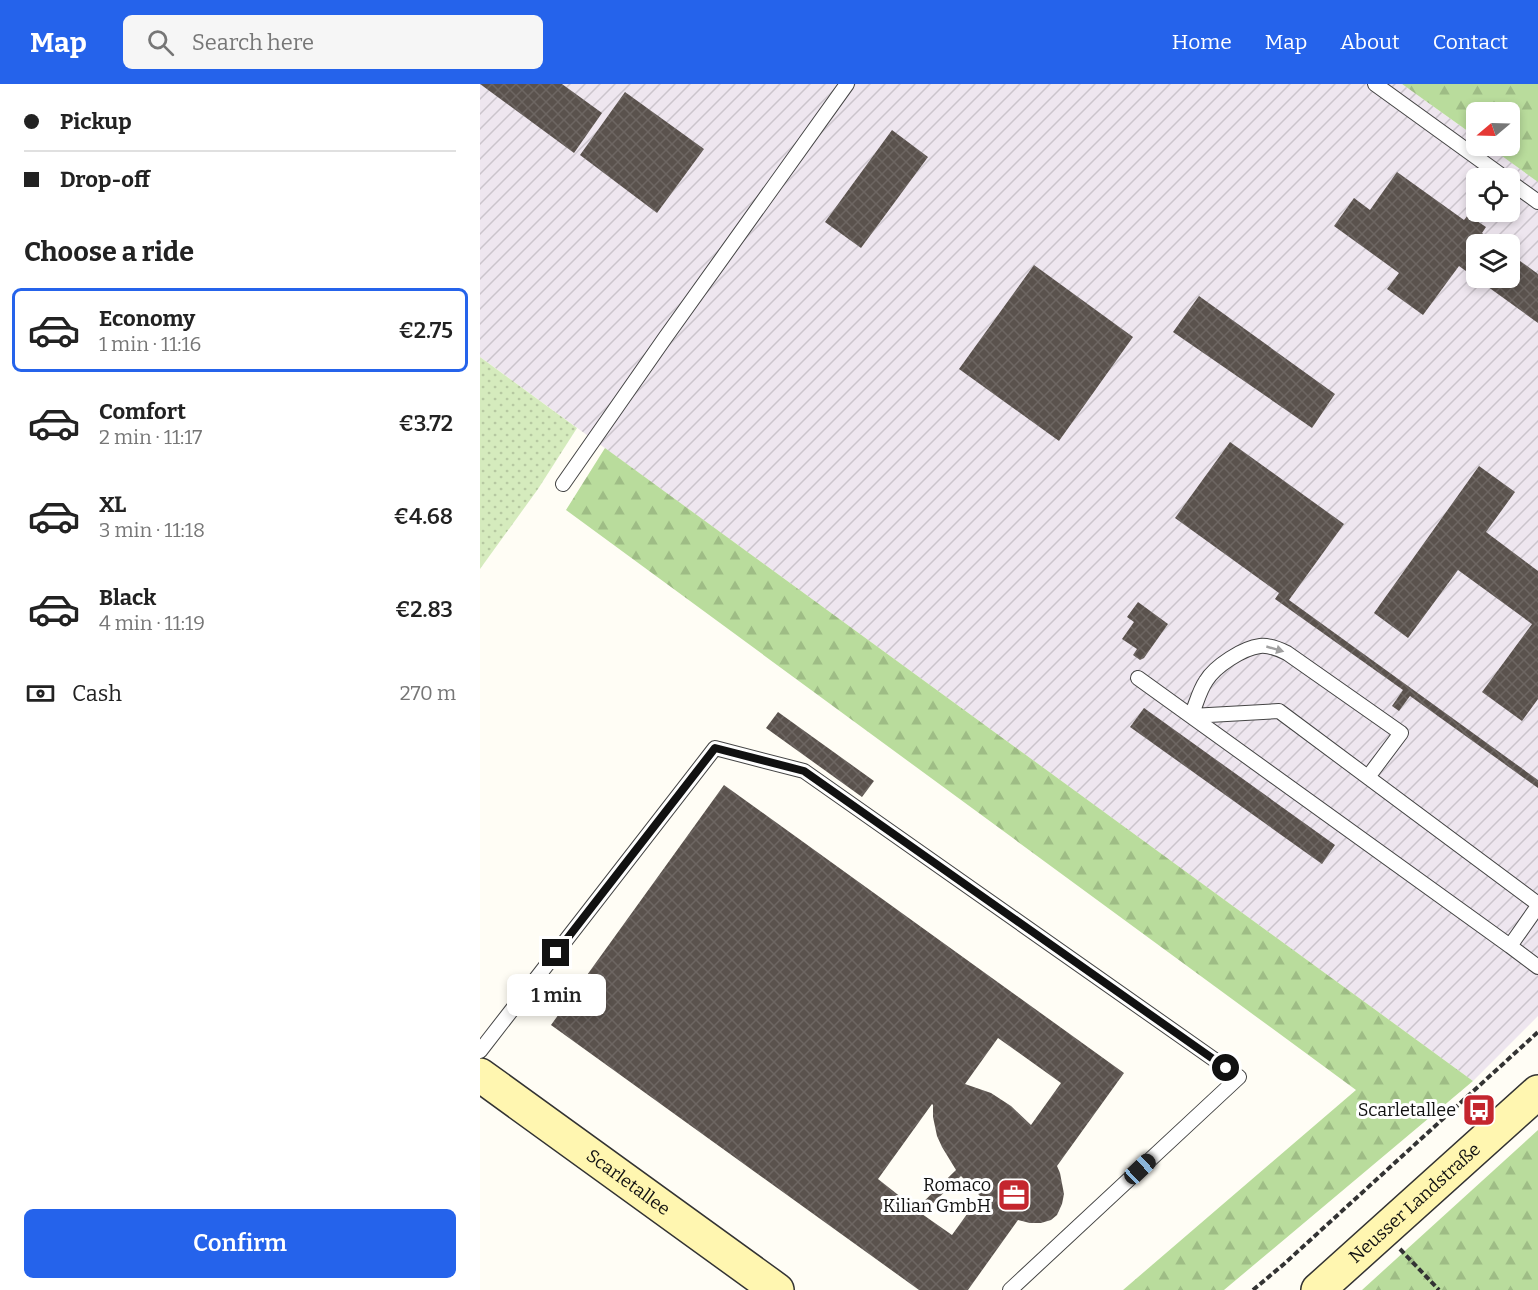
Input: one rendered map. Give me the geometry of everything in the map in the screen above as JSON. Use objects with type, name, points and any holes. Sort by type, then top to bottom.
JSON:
[{"type":"street","name":"Scarletallee","points":[[480,1075],[777,1290]]},
{"type":"street","name":"Neusser Landstraße","points":[[1318,1290],[1538,1092]]},
{"type":"lane","points":[[563,484],[847,84]]},
{"type":"lane","points":[[1375,84],[1490,168]]},
{"type":"lane","points":[[1520,189],[1538,202]]},
{"type":"lane","points":[[1191,716],[1206,681],[1222,664],[1245,651],[1260,646],[1272,646],[1287,653],[1401,733],[1368,777]]},
{"type":"lane","points":[[1138,678],[1538,967]]},
{"type":"lane","points":[[1191,716],[1279,711],[1538,905],[1510,946]]},
{"type":"lane","points":[[480,1051],[715,748],[804,771],[1239,1077],[1010,1290]]},
{"type":"path","points":[[1253,1290],[1538,1032]]},
{"type":"path","points":[[1400,1249],[1439,1290]]},
{"type":"shaded area","points":[[480,84],[1402,84],[1466,130],[1466,156],[1502,156],[1519,168],[1466,168],[1466,222],[1520,222],[1520,168],[1538,181],[1538,1016],[1473,1081],[480,357]]},
{"type":"green space","points":[[1402,84],[1538,84],[1538,182],[1502,156],[1520,156],[1520,102],[1466,102],[1466,130]]},
{"type":"green space","points":[[480,357],[577,428],[538,489],[480,569]]},
{"type":"green space","points":[[605,448],[1473,1081],[1224,1290],[1123,1290],[1356,1090],[566,510]]},
{"type":"green space","points":[[1538,1130],[1538,1290],[1362,1290]]},
{"type":"building","points":[[480,84],[562,84],[602,113],[574,153]]},
{"type":"building","points":[[625,92],[704,149],[657,213],[580,155]]},
{"type":"building","points":[[892,130],[928,157],[861,248],[825,222]]},
{"type":"building","points":[[1397,172],[1464,220],[1466,218],[1466,222],[1478,222],[1486,227],[1483,234],[1466,234],[1466,271],[1459,266],[1423,315],[1387,289],[1399,273],[1334,226],[1354,198],[1370,210]]},
{"type":"building","points":[[1520,261],[1538,274],[1538,323],[1489,288],[1520,288]]},
{"type":"building","points":[[1034,265],[1133,337],[1059,441],[959,369]]},
{"type":"building","points":[[1199,296],[1335,394],[1312,428],[1173,332]]},
{"type":"building","points":[[1230,442],[1344,524],[1289,600],[1538,780],[1538,788],[1410,696],[1399,711],[1392,706],[1403,690],[1275,599],[1279,593],[1175,518]]},
{"type":"building","points":[[1479,466],[1515,492],[1486,532],[1538,571],[1538,699],[1522,721],[1482,692],[1532,624],[1458,570],[1408,638],[1374,613]]},
{"type":"building","points":[[1138,602],[1168,624],[1144,658],[1140,660],[1133,655],[1137,649],[1122,639],[1134,622],[1127,617]]},
{"type":"building","points":[[1144,708],[1335,845],[1322,864],[1130,727]]},
{"type":"building","points":[[778,712],[874,781],[862,797],[766,728]]},
{"type":"building","points":[[724,785],[1124,1073],[1057,1166],[1064,1194],[1057,1215],[1041,1223],[1018,1220],[968,1290],[919,1290],[551,1025]],"holes":[[[998,1038],[1061,1083],[1031,1125],[1011,1106],[991,1093],[965,1084]],[[932,1104],[937,1136],[956,1170],[916,1209],[878,1179]],[[961,1176],[980,1196],[952,1235],[922,1214]]]},
{"type":"place","name":"Scarletallee","points":[[1479,1110]]},
{"type":"place","name":"Romaco Kilian GmbH","points":[[1014,1195]]},
{"type":"route","points":[[556,953],[715,748],[804,771],[1226,1068]]}]
